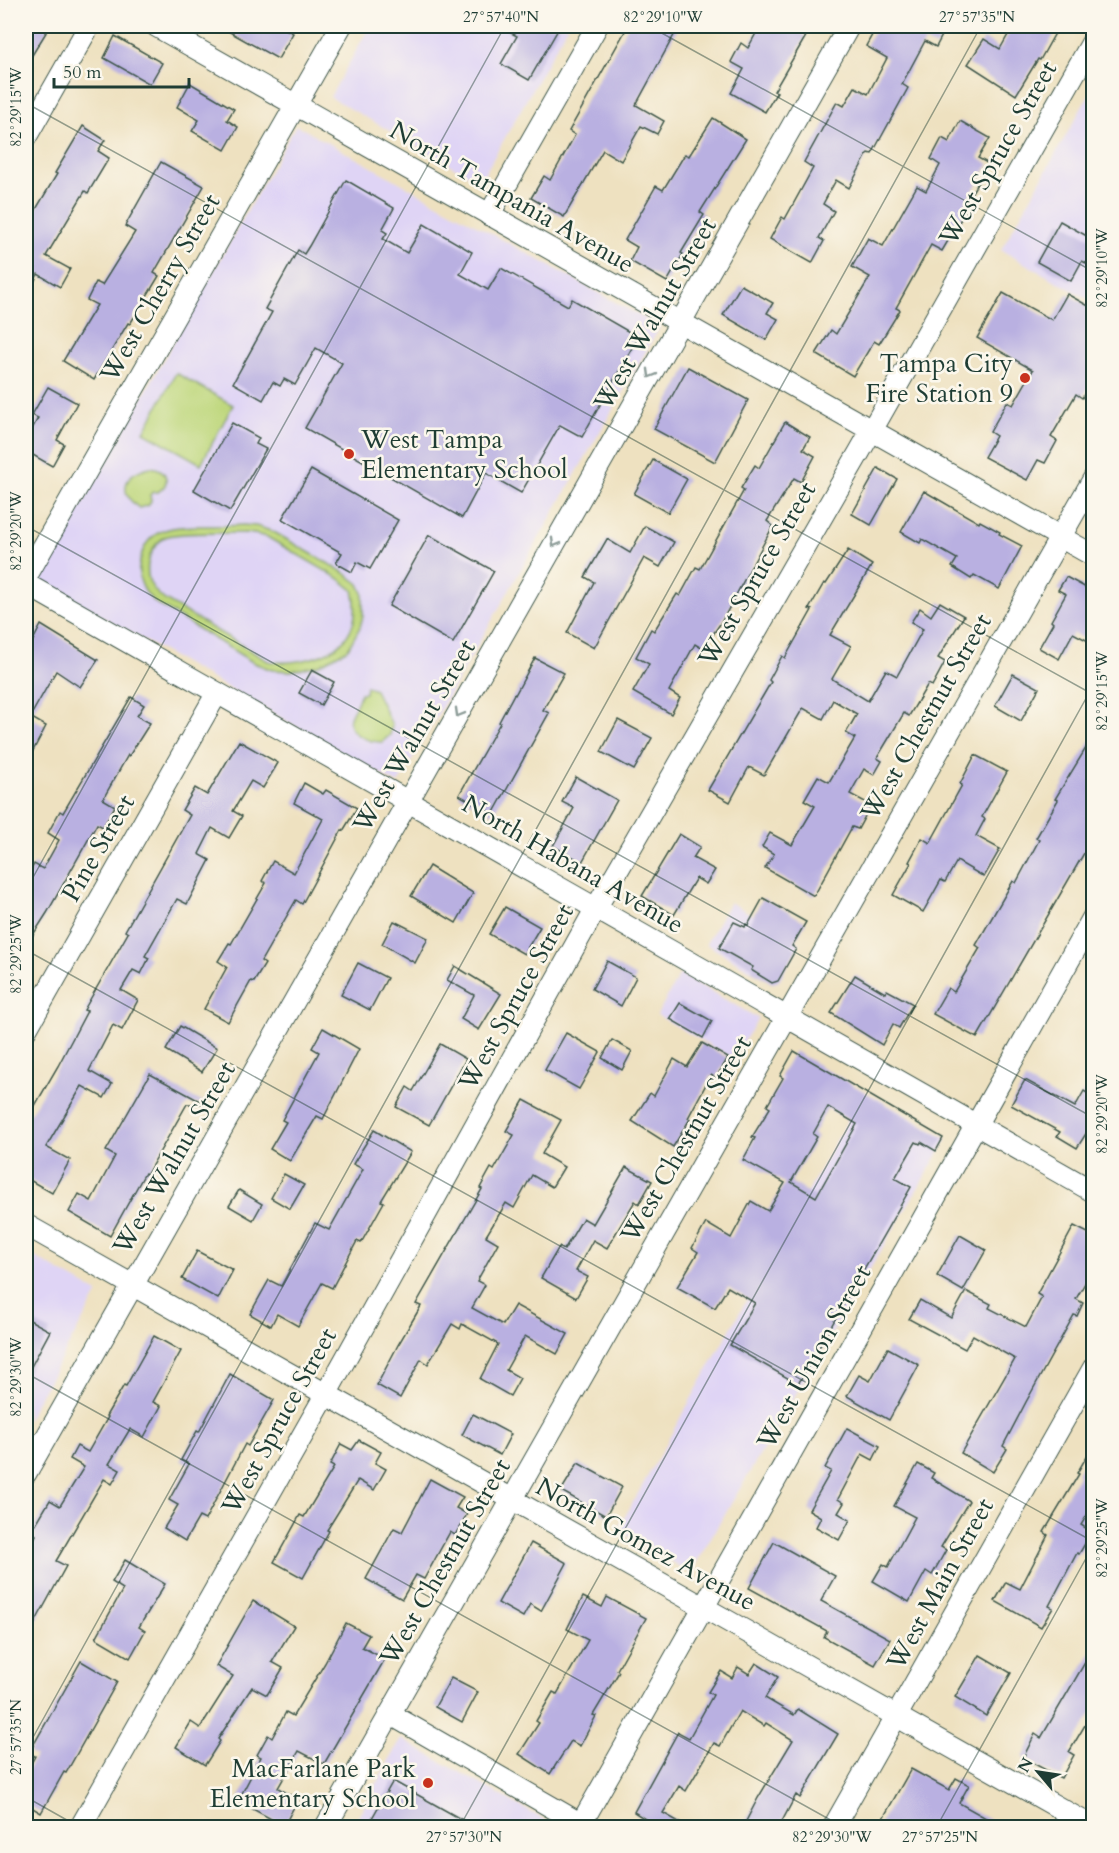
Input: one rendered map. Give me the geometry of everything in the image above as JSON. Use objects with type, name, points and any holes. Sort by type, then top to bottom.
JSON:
[{"type":"street","points":[[26,137],[89,26]]},
{"type":"street","name":"North Tampania Avenue","points":[[156,26],[1094,556]]},
{"type":"street","name":"West Cherry Street","points":[[26,577],[341,26]]},
{"type":"street","points":[[489,215],[597,26]]},
{"type":"street","name":"West Walnut Street","points":[[26,1473],[849,26]]},
{"type":"street","name":"West Spruce Street","points":[[80,1827],[326,1394],[596,908],[872,431],[1094,39]]},
{"type":"street","name":"West Chestnut Street","points":[[325,1827],[1094,478]]},
{"type":"street","name":"North Habana Avenue","points":[[26,584],[1094,1192]]},
{"type":"street","name":"Pine Street","points":[[26,1030],[217,693]]},
{"type":"street","name":"West Union Street","points":[[390,1714],[581,1824],[705,1608],[1094,915]]},
{"type":"street","name":"North Gomez Avenue","points":[[26,1225],[897,1717],[1086,1818]]},
{"type":"street","name":"West Main Street","points":[[833,1827],[1094,1367]]},
{"type":"shaded area","points":[[370,26],[568,26],[480,182],[330,97]]},
{"type":"shaded area","points":[[1093,88],[1093,302],[1001,250]]},
{"type":"shaded area","name":"West Tampa Elementary School","points":[[296,125],[660,327],[398,784],[39,581]]},
{"type":"shaded area","points":[[730,902],[800,943],[778,982],[773,983],[706,944]]},
{"type":"shaded area","points":[[680,974],[758,1018],[734,1059],[657,1015]]},
{"type":"shaded area","points":[[794,1051],[947,1139],[690,1573],[618,1529],[848,1120],[779,1079]]},
{"type":"shaded area","points":[[26,1252],[98,1293],[26,1421]]},
{"type":"shaded area","name":"MacFarlane Park Elementary School","points":[[401,1739],[557,1827],[352,1828]]},
{"type":"green space","points":[[176,373],[233,405],[201,464],[144,432]]},
{"type":"green space","points":[[151,467],[164,473],[165,485],[158,492],[150,495],[149,505],[139,508],[128,495],[127,483],[135,473]]},
{"type":"green space","points":[[256,526],[274,532],[345,573],[359,584],[363,593],[363,616],[360,627],[348,649],[319,665],[291,671],[272,670],[254,663],[157,604],[146,593],[140,579],[141,555],[152,537],[159,532],[178,527]],"holes":[[[191,533],[254,534],[267,537],[338,578],[353,590],[355,615],[352,626],[348,635],[332,650],[299,661],[268,661],[165,600],[151,584],[148,575],[149,560],[156,545],[165,537]]]},
{"type":"green space","points":[[366,686],[375,690],[392,725],[390,735],[382,742],[359,736],[349,723],[360,693],[365,693]]},
{"type":"building","points":[[26,26],[50,26],[26,65]]},
{"type":"building","points":[[219,26],[280,26],[293,33],[278,59]]},
{"type":"building","points":[[498,26],[560,26],[529,80],[501,64],[517,36]]},
{"type":"building","points":[[628,26],[679,26],[636,105],[664,121],[657,134],[641,126],[621,161],[603,150],[564,217],[531,198],[544,176],[550,180],[575,135],[569,131]]},
{"type":"building","points":[[760,26],[787,26],[806,36],[774,91],[777,92],[765,112],[731,93],[744,69],[731,62],[741,43],[748,48]]},
{"type":"building","points":[[877,26],[947,26],[936,47],[925,41],[902,84],[908,88],[872,154],[868,153],[849,188],[836,180],[823,204],[834,211],[819,238],[824,241],[812,263],[770,239],[782,217],[785,219],[813,168],[804,162],[837,102],[844,106],[855,87],[868,94],[887,58],[866,46]]},
{"type":"building","points":[[1013,26],[1059,26],[1040,60],[1038,59],[1016,95],[968,64],[984,39],[1000,49]]},
{"type":"building","points":[[115,36],[162,63],[150,84],[104,58]]},
{"type":"building","points":[[190,83],[234,109],[227,120],[238,127],[225,150],[192,131],[199,120],[177,107]]},
{"type":"building","points":[[713,118],[746,139],[700,212],[704,215],[667,282],[630,261],[637,247],[625,240],[656,186],[663,190],[685,154],[689,156]]},
{"type":"building","points":[[960,121],[990,138],[978,158],[989,164],[961,210],[965,212],[942,251],[931,245],[896,308],[900,310],[879,344],[874,341],[853,376],[816,354],[831,330],[836,334],[870,277],[852,267],[868,238],[883,246],[917,186],[926,191],[940,165],[931,159],[942,138],[949,142]]},
{"type":"building","points":[[83,126],[105,140],[98,151],[109,158],[88,193],[85,191],[46,256],[70,269],[60,287],[38,274],[26,299],[26,226]]},
{"type":"building","points":[[161,162],[204,186],[154,273],[159,276],[94,380],[63,361],[97,305],[87,300],[96,282],[102,285],[135,232],[125,226]]},
{"type":"building","points":[[346,180],[394,208],[382,230],[387,233],[383,239],[407,253],[424,224],[472,252],[460,274],[488,290],[501,268],[568,306],[572,299],[638,337],[582,437],[560,425],[521,493],[486,473],[462,518],[305,428],[342,363],[316,348],[295,385],[284,379],[280,386],[273,382],[263,400],[233,383],[272,312],[265,309],[298,250],[304,254]]},
{"type":"building","points":[[1060,221],[1094,240],[1094,267],[1082,261],[1071,281],[1037,262]]},
{"type":"building","points":[[741,285],[773,303],[767,313],[778,319],[766,340],[723,315]]},
{"type":"building","points":[[1003,293],[1052,320],[1067,294],[1094,309],[1094,377],[1082,398],[1076,394],[1051,437],[1057,441],[1045,463],[1038,460],[1027,480],[984,457],[996,436],[990,432],[1007,402],[1013,405],[1033,370],[977,338]]},
{"type":"building","points":[[688,367],[748,400],[715,462],[654,429]]},
{"type":"building","points":[[48,387],[77,403],[57,440],[64,444],[52,466],[26,451],[26,440],[38,418],[32,415]]},
{"type":"building","points":[[785,422],[810,437],[803,449],[815,456],[801,482],[794,478],[767,521],[773,526],[722,621],[703,649],[695,644],[669,691],[680,698],[671,714],[633,692],[649,664],[636,657],[651,629],[654,631],[677,594],[680,596],[696,567],[700,569],[744,490],[741,488],[755,465],[759,468]]},
{"type":"building","points":[[232,423],[259,438],[256,444],[266,449],[230,511],[194,490]]},
{"type":"building","points":[[653,460],[687,479],[668,513],[634,494]]},
{"type":"building","points":[[878,468],[897,479],[871,525],[852,514]]},
{"type":"building","points":[[311,470],[398,520],[370,569],[357,562],[352,572],[336,563],[342,553],[282,519]]},
{"type":"building","points":[[924,491],[1022,546],[999,589],[974,575],[971,579],[952,567],[957,559],[922,539],[920,543],[901,532]]},
{"type":"building","points":[[645,526],[674,542],[660,567],[644,558],[594,648],[567,633],[594,582],[585,577],[607,539],[630,553]]},
{"type":"building","points":[[429,535],[494,571],[453,643],[389,606]]},
{"type":"building","points":[[848,550],[872,565],[830,635],[851,646],[832,679],[868,701],[886,670],[897,676],[923,629],[911,622],[920,608],[931,616],[940,602],[964,616],[938,658],[945,662],[932,686],[928,684],[909,716],[904,713],[877,758],[882,761],[874,775],[864,769],[850,794],[871,805],[858,829],[852,827],[814,896],[765,868],[774,854],[762,847],[770,833],[792,845],[815,806],[804,800],[818,776],[829,782],[855,738],[846,733],[857,714],[833,700],[823,719],[803,708],[764,775],[749,767],[730,802],[708,790],[771,682],[769,680],[782,656],[785,658],[812,610],[809,609],[824,583],[826,584]]},
{"type":"building","points":[[1066,577],[1094,592],[1094,644],[1073,633],[1059,659],[1039,648],[1066,594],[1058,590]]},
{"type":"building","points":[[41,625],[98,660],[80,687],[56,671],[30,717],[46,726],[26,764],[26,654]]},
{"type":"building","points":[[535,658],[564,673],[543,710],[549,713],[493,814],[459,795]]},
{"type":"building","points":[[312,670],[334,682],[321,705],[299,693]]},
{"type":"building","points":[[1013,674],[1039,688],[1021,721],[995,706]]},
{"type":"building","points":[[131,697],[144,705],[137,716],[150,723],[128,755],[103,799],[115,806],[103,827],[97,824],[26,946],[26,881],[34,864],[43,869],[59,840],[48,833],[60,811],[63,813]]},
{"type":"building","points":[[618,720],[652,738],[634,770],[601,752]]},
{"type":"building","points":[[1094,735],[1094,836],[977,1038],[933,1014],[948,988],[954,992],[980,948],[976,945],[1013,881],[1016,883],[1039,840],[1036,838],[1058,800],[1055,799]]},
{"type":"building","points":[[239,741],[278,763],[263,788],[251,781],[233,811],[242,816],[229,838],[212,828],[199,854],[210,860],[187,904],[177,899],[145,956],[149,958],[141,974],[133,970],[121,990],[138,1000],[122,1030],[113,1025],[89,1071],[112,1084],[104,1098],[82,1086],[46,1147],[70,1160],[52,1193],[26,1178],[26,1121],[87,1011],[84,1010],[128,933],[125,931],[190,815],[182,810],[195,788],[207,795]]},
{"type":"building","points":[[975,755],[1007,772],[982,817],[985,819],[976,836],[1000,849],[984,877],[957,861],[945,882],[941,880],[923,912],[893,895],[922,838],[930,843],[962,785],[960,784]]},
{"type":"building","points":[[576,777],[617,800],[582,862],[553,846],[574,808],[562,802]]},
{"type":"building","points":[[304,783],[323,794],[326,790],[357,808],[342,830],[302,904],[296,900],[261,961],[265,964],[254,982],[251,981],[228,1022],[204,1009],[227,967],[218,961],[229,943],[231,944],[266,883],[262,881],[273,861],[294,873],[323,819],[294,803]]},
{"type":"building","points":[[679,834],[700,847],[693,858],[715,870],[706,884],[696,878],[674,915],[642,896]]},
{"type":"building","points":[[429,866],[473,893],[456,923],[411,896]]},
{"type":"building","points":[[763,898],[806,922],[792,946],[796,949],[778,981],[772,983],[751,970],[753,967],[719,948],[734,922],[745,927],[746,924],[748,925]]},
{"type":"building","points":[[505,907],[540,927],[524,954],[489,934]]},
{"type":"building","points":[[394,921],[428,938],[415,963],[382,944]]},
{"type":"building","points":[[607,961],[636,977],[621,1006],[592,989]]},
{"type":"building","points":[[358,963],[387,978],[370,1010],[341,995]]},
{"type":"building","points":[[455,966],[501,994],[479,1030],[461,1019],[474,995],[447,980]]},
{"type":"building","points":[[855,975],[885,993],[887,990],[913,1004],[899,1028],[893,1024],[882,1045],[831,1013]]},
{"type":"building","points":[[680,1003],[712,1021],[703,1038],[670,1019]]},
{"type":"building","points":[[180,1026],[217,1048],[202,1072],[166,1050]]},
{"type":"building","points":[[323,1028],[359,1049],[323,1119],[317,1116],[290,1161],[270,1149],[286,1122],[282,1120],[319,1052],[312,1048]]},
{"type":"building","points":[[566,1033],[600,1052],[579,1089],[545,1070]]},
{"type":"building","points":[[612,1040],[632,1051],[622,1070],[602,1058]]},
{"type":"building","points":[[702,1043],[728,1058],[716,1078],[711,1075],[688,1118],[690,1119],[673,1147],[632,1121],[650,1093],[654,1096],[674,1059],[687,1067]]},
{"type":"building","points":[[440,1044],[466,1059],[429,1125],[396,1107],[407,1087],[413,1091]]},
{"type":"building","points":[[794,1051],[943,1138],[936,1151],[921,1142],[920,1144],[916,1142],[895,1178],[911,1187],[798,1384],[730,1345],[755,1303],[728,1287],[715,1308],[677,1287],[698,1252],[692,1248],[706,1223],[731,1238],[751,1201],[768,1211],[785,1183],[743,1160],[755,1138],[752,1137],[770,1108],[767,1106],[783,1078],[780,1076]],"holes":[[[828,1107],[857,1124],[816,1197],[791,1182],[817,1137],[813,1134]]]},
{"type":"building","points":[[150,1074],[205,1104],[187,1104],[110,1236],[69,1212],[79,1194],[91,1201],[115,1156],[106,1151]]},
{"type":"building","points":[[1025,1080],[1075,1107],[1084,1091],[1094,1097],[1094,1121],[1077,1148],[1057,1136],[1060,1132],[1011,1105]]},
{"type":"building","points":[[524,1100],[561,1120],[542,1154],[564,1167],[552,1187],[532,1175],[514,1208],[506,1203],[486,1236],[498,1243],[477,1281],[485,1285],[472,1308],[503,1325],[515,1305],[568,1334],[557,1354],[525,1336],[506,1370],[520,1378],[510,1396],[480,1379],[498,1344],[462,1324],[460,1329],[452,1324],[428,1364],[421,1359],[400,1398],[377,1385],[421,1306],[416,1304],[482,1189],[480,1188],[491,1168],[494,1170],[514,1135],[506,1131]]},
{"type":"building","points":[[374,1130],[411,1152],[381,1201],[384,1202],[361,1243],[357,1241],[332,1288],[322,1283],[298,1326],[277,1314],[271,1326],[250,1314],[269,1280],[281,1286],[315,1223],[329,1230],[363,1169],[353,1164]]},
{"type":"building","points":[[626,1167],[652,1181],[639,1204],[635,1201],[607,1248],[593,1240],[576,1271],[588,1277],[576,1298],[541,1278],[559,1247],[564,1250],[583,1218],[593,1224]]},
{"type":"building","points":[[284,1174],[304,1185],[290,1209],[271,1198]]},
{"type":"building","points":[[239,1190],[262,1204],[253,1220],[229,1206]]},
{"type":"building","points":[[1074,1226],[1094,1236],[1094,1267],[1076,1299],[1083,1303],[1077,1316],[1074,1315],[1026,1402],[1003,1446],[1007,1449],[993,1472],[961,1453],[1015,1359],[973,1335],[965,1349],[909,1319],[920,1300],[951,1318],[966,1291],[991,1304],[989,1308],[1026,1327],[1042,1297],[1037,1294]]},
{"type":"building","points":[[960,1235],[986,1250],[963,1291],[937,1276]]},
{"type":"building","points":[[197,1251],[233,1270],[218,1299],[182,1279]]},
{"type":"building","points":[[26,1318],[50,1331],[26,1376]]},
{"type":"building","points":[[154,1336],[181,1351],[153,1402],[161,1406],[144,1437],[130,1429],[109,1464],[120,1470],[112,1484],[104,1479],[56,1561],[66,1566],[26,1639],[26,1554],[36,1535],[31,1532],[50,1500],[60,1506],[84,1467],[70,1459],[77,1446],[88,1452],[108,1417],[106,1416]]},
{"type":"building","points":[[888,1348],[919,1365],[889,1420],[847,1396],[859,1375],[870,1381]]},
{"type":"building","points":[[230,1374],[274,1400],[248,1446],[245,1444],[205,1520],[199,1517],[185,1541],[164,1528],[178,1505],[169,1500],[189,1464],[181,1460]]},
{"type":"building","points":[[473,1414],[511,1434],[500,1455],[462,1435]]},
{"type":"building","points":[[847,1428],[880,1446],[873,1460],[862,1454],[838,1499],[844,1503],[838,1513],[850,1520],[839,1540],[816,1527],[821,1517],[809,1510],[831,1471],[825,1468]]},
{"type":"building","points":[[359,1440],[381,1452],[375,1463],[386,1469],[374,1490],[358,1480],[327,1530],[329,1531],[303,1578],[274,1562],[300,1515],[304,1517],[334,1467],[330,1465],[341,1444],[352,1450]]},
{"type":"building","points":[[1094,1444],[1094,1504],[1081,1525],[1092,1532],[1079,1554],[1077,1553],[1049,1606],[1053,1608],[1041,1627],[995,1601],[1006,1582],[1020,1589],[1048,1535],[1044,1532]]},
{"type":"building","points":[[578,1463],[622,1487],[606,1516],[561,1491]]},
{"type":"building","points":[[918,1464],[934,1473],[931,1478],[969,1501],[941,1547],[946,1550],[932,1575],[926,1571],[909,1602],[873,1581],[883,1564],[888,1567],[915,1517],[894,1506]]},
{"type":"building","points":[[430,1479],[463,1497],[456,1508],[467,1514],[455,1535],[450,1532],[424,1579],[416,1575],[402,1599],[366,1579],[394,1528],[402,1532]]},
{"type":"building","points":[[774,1542],[835,1576],[821,1601],[890,1639],[875,1665],[824,1637],[827,1631],[749,1588]]},
{"type":"building","points":[[531,1543],[567,1563],[541,1611],[530,1604],[523,1617],[498,1603]]},
{"type":"building","points":[[125,1560],[165,1584],[139,1627],[145,1631],[130,1658],[96,1638],[123,1589],[112,1582]]},
{"type":"building","points":[[583,1597],[602,1607],[607,1597],[646,1618],[617,1670],[619,1672],[593,1715],[596,1716],[580,1746],[571,1741],[550,1774],[519,1754],[539,1723],[536,1721],[553,1692],[557,1694],[588,1640],[567,1629]]},
{"type":"building","points":[[253,1601],[294,1626],[272,1662],[283,1668],[267,1695],[252,1687],[218,1739],[220,1741],[205,1765],[176,1747],[191,1722],[200,1728],[233,1676],[216,1666]]},
{"type":"building","points":[[346,1623],[369,1635],[362,1647],[385,1659],[324,1764],[299,1751],[278,1788],[298,1799],[284,1826],[238,1801],[261,1757],[257,1755],[268,1735],[272,1738],[286,1712],[293,1716]]},
{"type":"building","points":[[1094,1647],[1094,1710],[1069,1752],[1074,1755],[1061,1778],[1023,1758],[1035,1734],[1041,1738]]},
{"type":"building","points":[[980,1655],[1011,1673],[986,1716],[955,1697]]},
{"type":"building","points":[[81,1661],[117,1682],[41,1813],[26,1804],[26,1773],[35,1756],[29,1753]]},
{"type":"building","points":[[756,1663],[778,1677],[765,1698],[794,1715],[798,1709],[838,1734],[800,1798],[796,1795],[779,1827],[743,1827],[793,1740],[766,1723],[764,1726],[740,1711],[720,1746],[714,1743],[686,1791],[679,1786],[663,1813],[688,1827],[640,1827],[645,1819],[634,1812],[678,1732],[689,1738],[713,1695],[708,1692],[721,1671],[732,1678],[738,1667],[749,1674]]},
{"type":"building","points":[[451,1678],[478,1692],[462,1722],[435,1707]]},
{"type":"building","points":[[911,1769],[949,1790],[956,1778],[969,1785],[959,1803],[1002,1827],[878,1827]]},
{"type":"building","points":[[393,1781],[475,1827],[367,1827]]},
{"type":"place","name":"Tampa City Fire Station 9","points":[[1025,378]]},
{"type":"place","name":"West Tampa Elementary School","points":[[349,454]]},
{"type":"place","name":"MacFarlane Park Elementary School","points":[[428,1783]]}]
